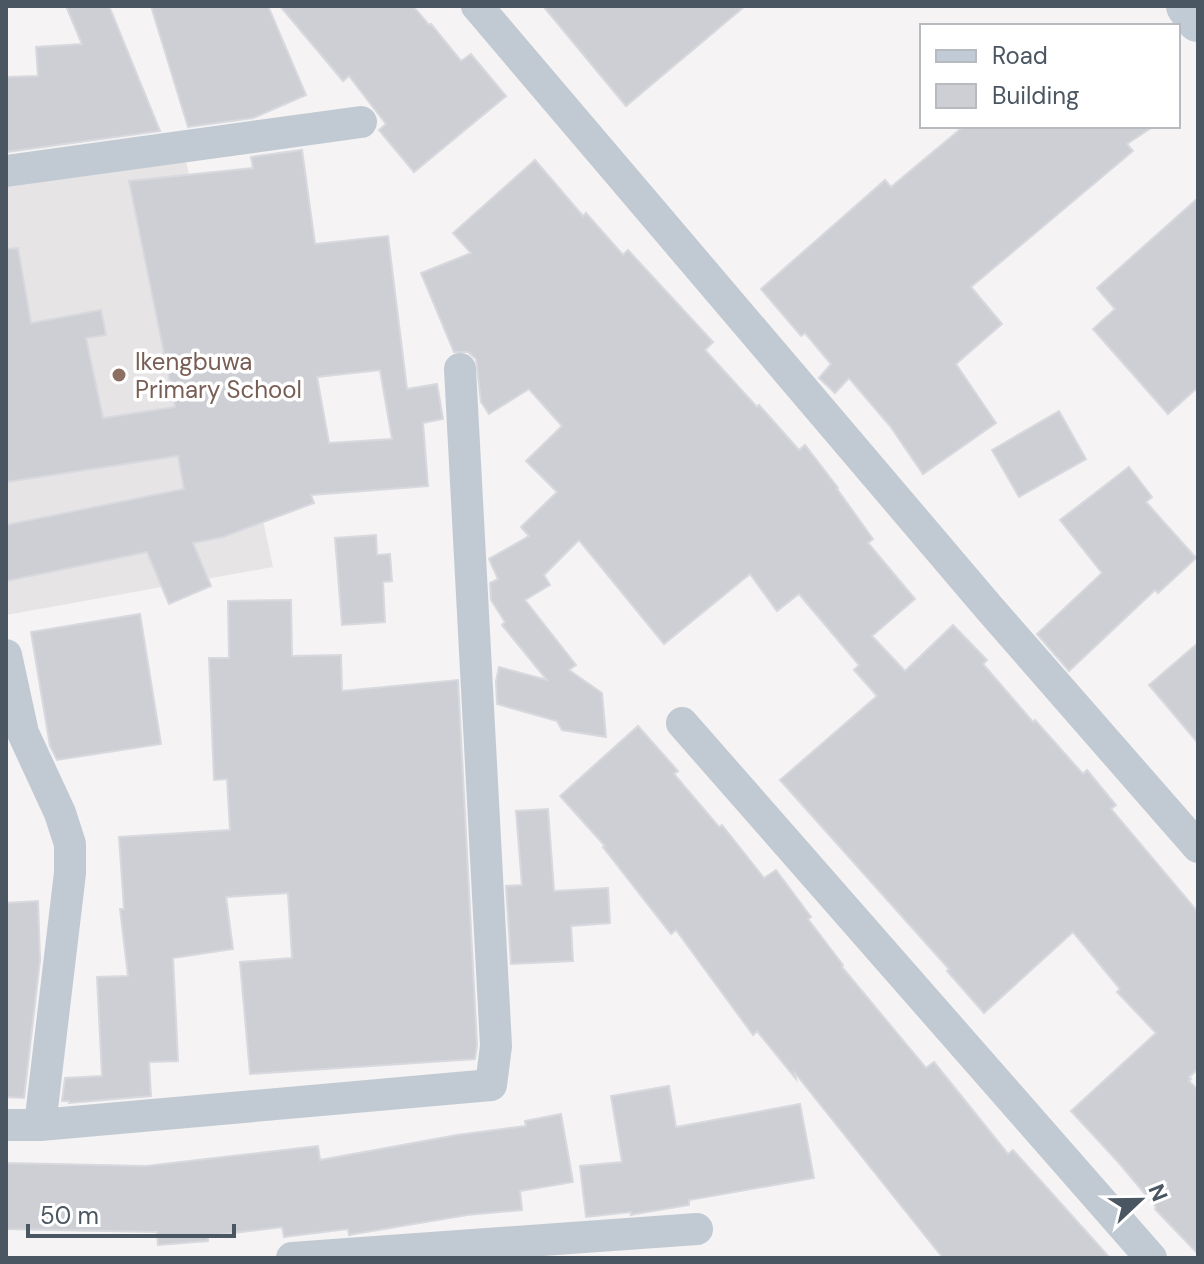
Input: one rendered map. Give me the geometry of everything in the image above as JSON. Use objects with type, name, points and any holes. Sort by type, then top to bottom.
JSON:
[{"type":"main road","points":[[1188,6],[1198,20]]},
{"type":"street","points":[[477,6],[990,609],[1198,847]]},
{"type":"street","points":[[6,171],[361,122]]},
{"type":"street","points":[[6,1125],[40,1125],[491,1085],[496,1046],[460,369]]},
{"type":"street","points":[[6,655],[23,733],[60,813],[70,844],[70,873],[40,1125]]},
{"type":"street","points":[[682,723],[1151,1258]]},
{"type":"street","points":[[292,1258],[697,1229]]},
{"type":"shaded area","name":"Ikengbuwa Primary School","points":[[184,152],[273,567],[6,615],[6,183]]},
{"type":"building","points":[[66,6],[109,6],[160,131],[6,152],[6,77],[38,76],[36,47],[82,44]]},
{"type":"building","points":[[151,6],[268,6],[306,95],[253,118],[188,127]]},
{"type":"building","points":[[280,6],[413,6],[461,61],[471,54],[506,96],[414,172],[379,130],[386,124],[349,76],[343,81]]},
{"type":"building","points":[[543,6],[745,6],[626,106]]},
{"type":"building","points":[[962,128],[1151,128],[1127,144],[1133,151],[971,287],[1002,324],[956,364],[996,423],[923,474],[890,426],[849,378],[835,393],[819,378],[831,364],[805,333],[801,336],[761,289],[885,180],[891,187]]},
{"type":"building","points":[[302,150],[315,244],[388,236],[407,389],[437,384],[443,419],[423,423],[428,486],[311,495],[314,503],[223,537],[193,543],[211,586],[169,604],[147,552],[6,581],[6,525],[184,489],[178,456],[6,482],[6,249],[18,248],[31,323],[101,310],[106,335],[86,338],[103,418],[175,407],[129,181],[253,168],[251,157]],"holes":[[[380,370],[392,439],[329,443],[317,377]]]},
{"type":"building","points":[[535,160],[583,216],[586,213],[623,255],[628,250],[713,342],[705,350],[799,450],[805,445],[838,488],[873,539],[868,543],[915,599],[872,636],[905,671],[953,625],[987,660],[983,664],[1033,722],[1035,720],[1083,774],[1087,770],[1116,805],[1111,809],[1198,912],[1198,1069],[1189,1081],[1198,1090],[1198,1254],[1071,1111],[1156,1033],[1117,992],[1120,989],[1073,932],[984,1013],[947,971],[949,969],[780,780],[877,696],[854,670],[859,665],[799,594],[777,611],[750,574],[664,644],[579,540],[544,575],[550,585],[525,600],[576,665],[569,670],[602,693],[606,737],[562,730],[557,721],[497,704],[499,667],[547,680],[502,625],[505,622],[491,600],[490,583],[498,579],[489,559],[529,536],[521,527],[557,492],[526,461],[562,426],[529,389],[489,414],[481,402],[476,359],[468,352],[454,352],[421,273],[471,253],[453,233]]},
{"type":"building","points":[[1198,198],[1198,387],[1168,414],[1093,329],[1115,309],[1097,288]]},
{"type":"building","points":[[1059,411],[1086,459],[1019,497],[992,450]]},
{"type":"building","points":[[1129,467],[1152,497],[1146,502],[1196,558],[1158,593],[1155,590],[1069,671],[1037,634],[1102,573],[1060,520]]},
{"type":"building","points":[[376,535],[377,555],[390,554],[392,581],[383,582],[385,622],[342,625],[335,538]]},
{"type":"building","points":[[291,600],[292,656],[341,655],[342,691],[458,680],[477,1045],[475,1059],[250,1074],[240,962],[292,958],[288,893],[226,897],[233,949],[173,958],[178,1061],[149,1062],[151,1096],[62,1101],[65,1078],[102,1076],[97,977],[128,976],[120,909],[124,909],[119,837],[230,830],[227,779],[214,780],[209,658],[229,658],[228,601]]},
{"type":"building","points":[[140,614],[161,744],[57,760],[50,746],[31,632]]},
{"type":"building","points":[[1198,643],[1198,743],[1149,685]]},
{"type":"building","points":[[638,726],[678,771],[674,774],[719,827],[722,825],[764,878],[776,870],[811,917],[808,919],[842,967],[926,1068],[934,1062],[1008,1154],[1013,1150],[1110,1258],[943,1258],[795,1073],[796,1079],[757,1031],[753,1035],[676,930],[671,934],[605,846],[560,796]]},
{"type":"building","points":[[548,809],[554,891],[608,888],[610,923],[571,926],[573,961],[511,964],[506,886],[522,885],[516,811]]},
{"type":"building","points":[[38,901],[40,960],[24,1098],[6,1097],[6,903]]},
{"type":"building","points":[[669,1086],[676,1127],[800,1104],[814,1178],[689,1200],[689,1205],[631,1215],[631,1212],[586,1217],[580,1166],[622,1162],[611,1096]]},
{"type":"building","points":[[561,1114],[573,1182],[520,1191],[522,1210],[467,1215],[349,1235],[348,1229],[284,1237],[282,1227],[208,1236],[208,1241],[158,1245],[157,1232],[6,1229],[6,1163],[146,1166],[318,1146],[320,1160],[526,1126],[525,1121]]},
{"type":"place","name":"Ikengbuwa Primary School","points":[[119,375]]}]
